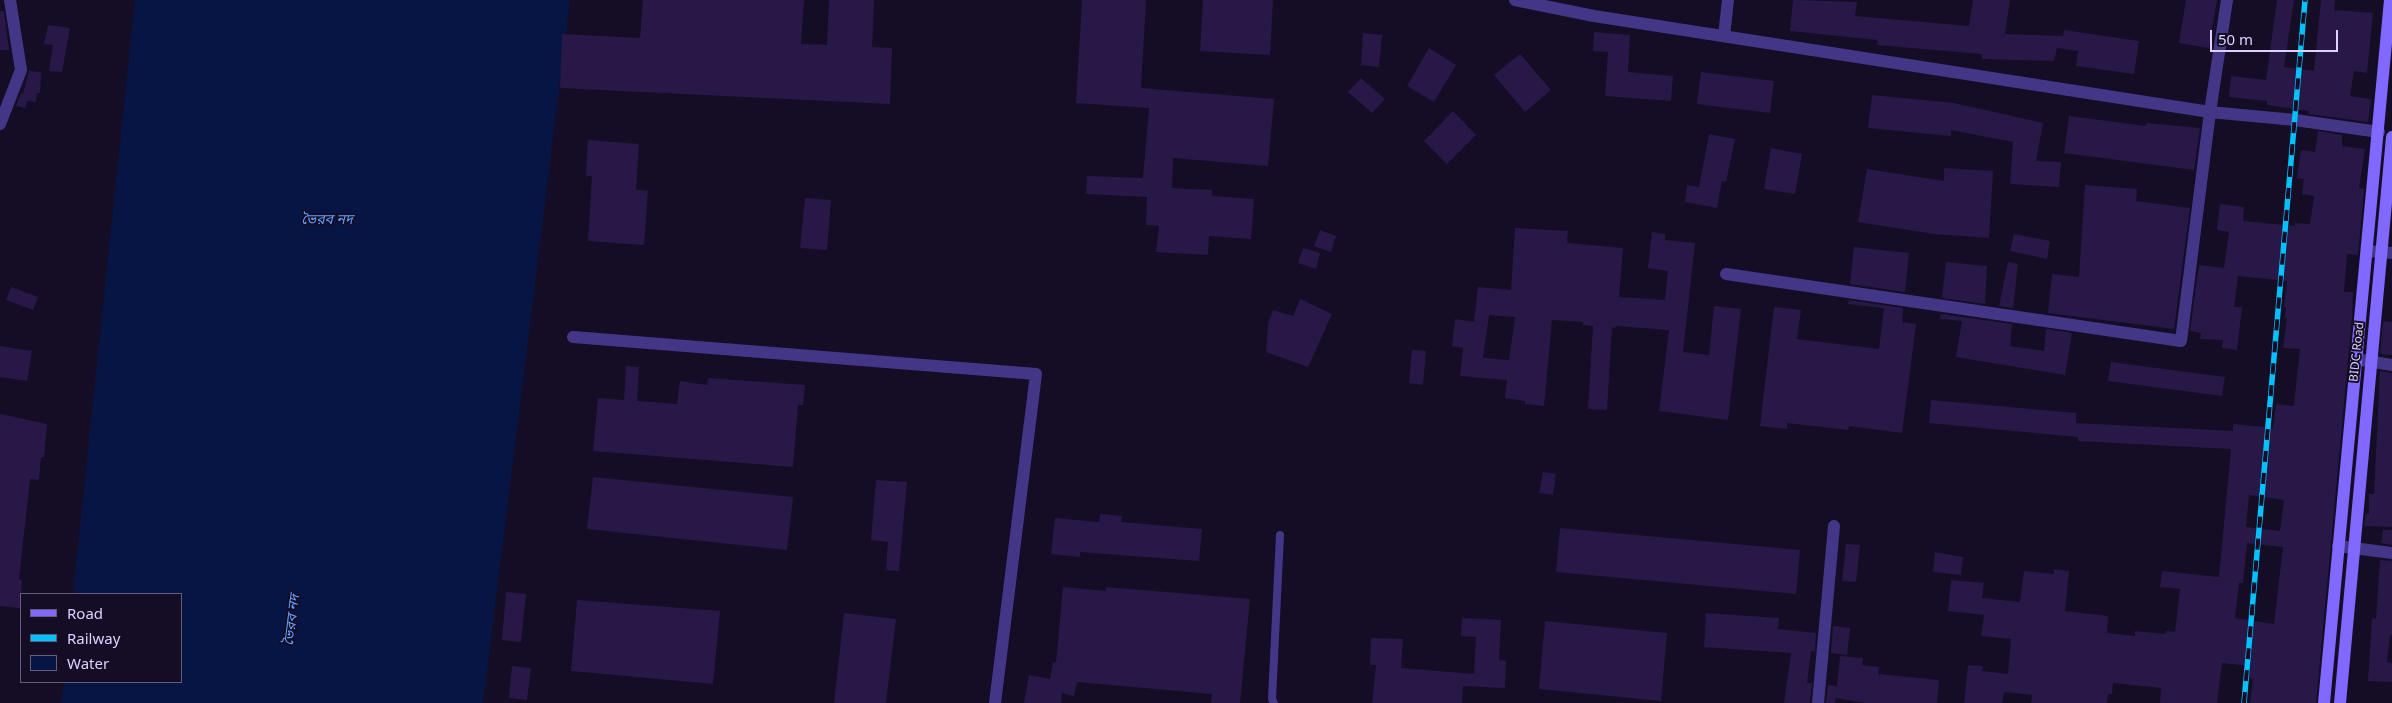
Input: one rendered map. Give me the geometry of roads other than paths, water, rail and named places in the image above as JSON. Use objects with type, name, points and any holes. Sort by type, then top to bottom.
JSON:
[{"type":"main road","name":"BIDC Road","points":[[2324,703],[2368,251],[2390,0]]},
{"type":"main road","name":"BIDC Road","points":[[2340,703],[2372,363],[2386,253],[2392,136]]},
{"type":"street","points":[[0,124],[21,70],[10,0]]},
{"type":"street","points":[[1515,0],[1594,16],[2210,112],[2294,120],[2379,132]]},
{"type":"street","points":[[1724,36],[1728,0]]},
{"type":"street","points":[[1726,274],[2181,341],[2210,112],[2227,0]]},
{"type":"street","points":[[2368,251],[2386,253]]},
{"type":"street","points":[[573,336],[1036,374],[995,703]]},
{"type":"street","points":[[2356,359],[2392,365]]},
{"type":"street","points":[[1818,703],[1834,526]]},
{"type":"street","points":[[2338,546],[2392,553]]},
{"type":"lane","points":[[1274,703],[1272,699],[1280,535]]},
{"type":"water","name":"ভৈরব নদ","points":[[135,0],[570,0],[483,703],[61,703],[64,683],[182,683],[182,593],[73,593]]},
{"type":"railway","points":[[2244,703],[2305,0]]}]
